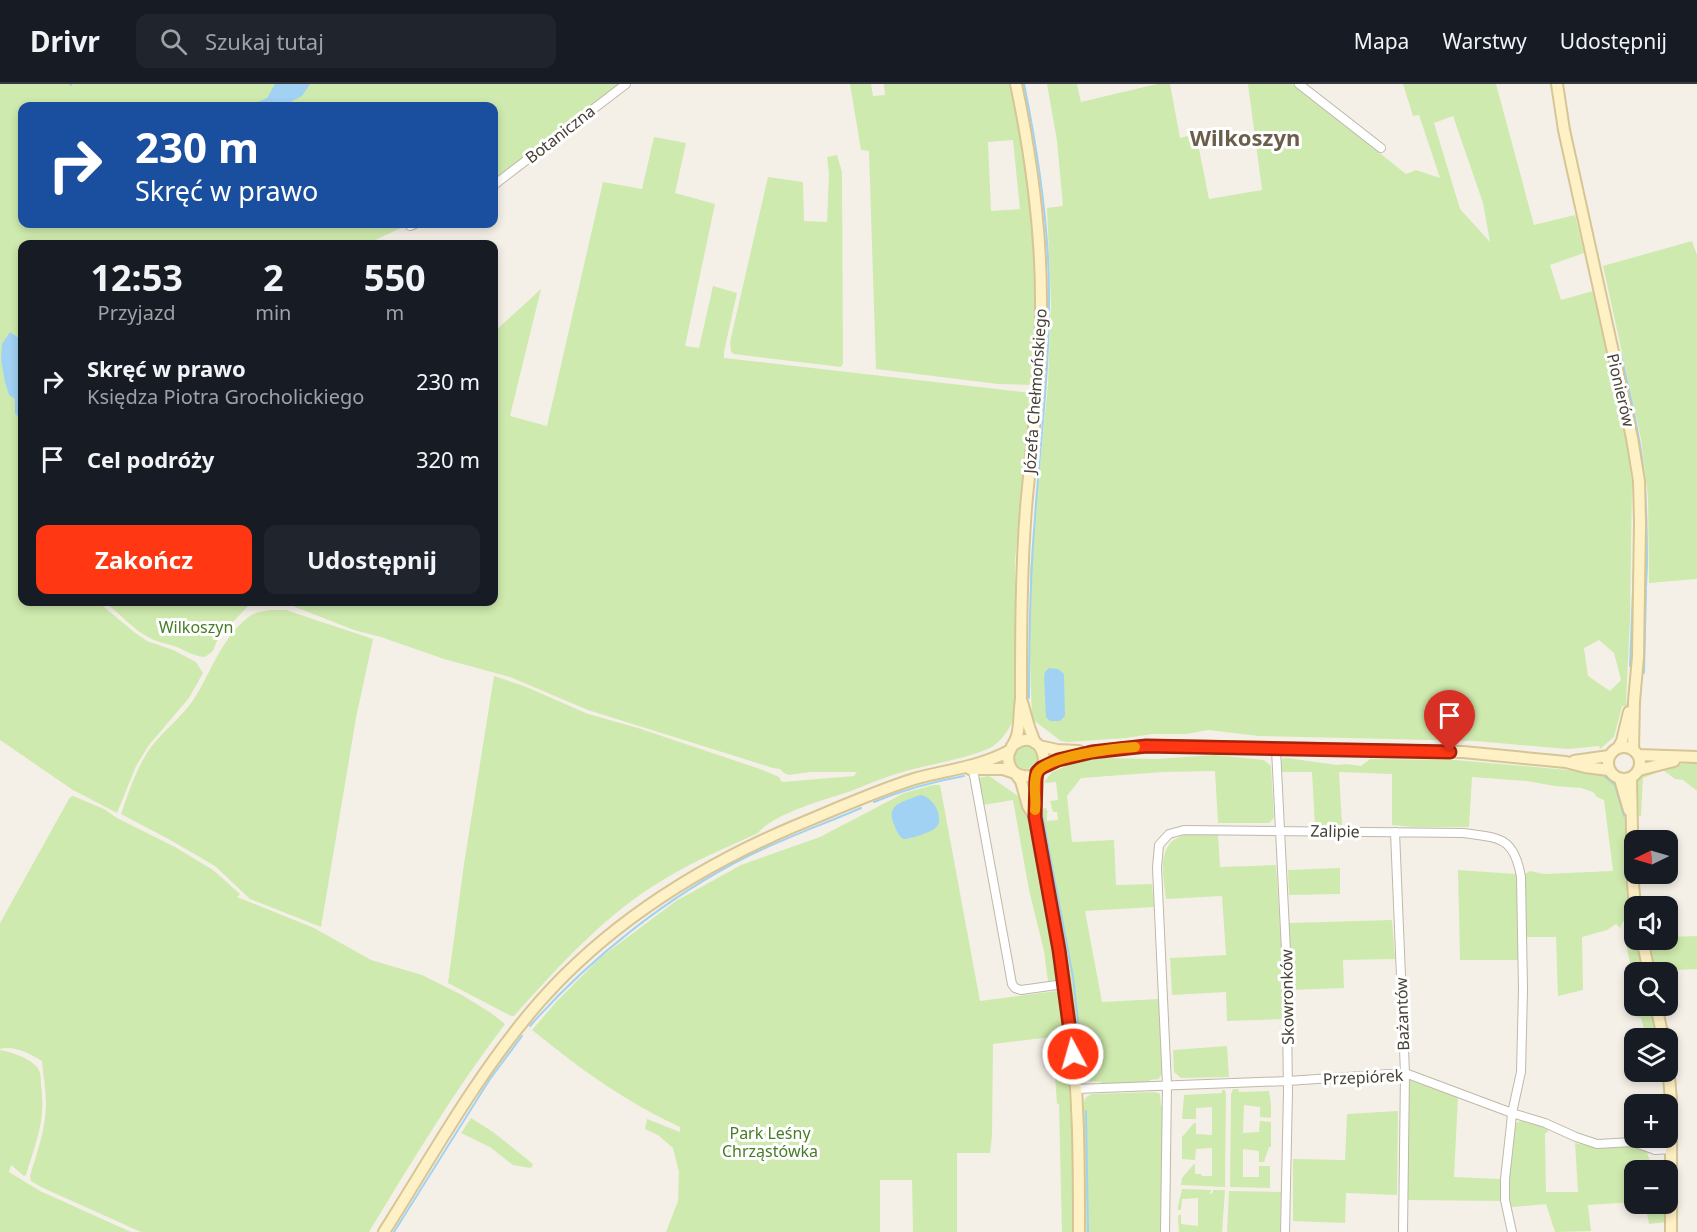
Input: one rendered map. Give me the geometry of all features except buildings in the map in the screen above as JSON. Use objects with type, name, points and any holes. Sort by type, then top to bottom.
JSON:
[{"type":"street","name":"Botaniczna","points":[[498,182],[626,84]]},
{"type":"street","name":"Józefa Chełmońskiego","points":[[1011,748],[1017,735],[1021,699],[1022,573],[1040,352],[1041,301],[1034,184],[1016,84]]},
{"type":"street","points":[[1299,84],[1381,148]]},
{"type":"street","name":"Pionierów","points":[[1557,84],[1564,130],[1632,438],[1639,481],[1638,657],[1634,701]]},
{"type":"street","name":"Józefa Chełmońskiego","points":[[1021,699],[1037,744]]},
{"type":"street","points":[[1634,701],[1630,708],[1622,741],[1607,765],[1616,778],[1626,780],[1635,774],[1693,757]]},
{"type":"street","points":[[1634,701],[1635,753],[1640,764],[1635,774],[1631,818],[1634,896]]},
{"type":"street","points":[[384,1232],[479,1082],[510,1038],[556,984],[605,938],[665,893],[737,852],[793,827],[882,790],[920,777],[961,769],[1001,755],[1023,740],[1057,750],[1092,752]]},
{"type":"street","points":[[1037,744],[1044,756],[1039,770],[1035,817],[1064,984],[1076,1089],[1079,1146],[1079,1232]]},
{"type":"street","points":[[961,769],[1003,769],[1026,776],[1058,760],[1092,752],[1146,746],[1463,752],[1566,762],[1609,770]]},
{"type":"street","points":[[1566,762],[1614,752],[1623,747],[1635,753],[1693,757]]},
{"type":"street","points":[[1011,748],[1008,763],[1021,781],[1028,806],[1035,817]]},
{"type":"street","name":"Skowronków","points":[[1275,749],[1286,951],[1288,1081],[1286,1232]]},
{"type":"street","points":[[973,770],[1012,984],[1021,990],[1064,984]]},
{"type":"street","points":[[1620,779],[1631,818]]},
{"type":"street","name":"Zalipie","points":[[1166,1232],[1167,1085],[1157,868],[1159,846],[1169,834],[1184,830],[1464,833],[1490,837],[1506,843],[1514,852],[1521,877],[1523,990],[1521,1072],[1512,1113],[1505,1179],[1505,1200],[1512,1232]]},
{"type":"street","name":"Bażantów","points":[[1395,832],[1405,1073],[1403,1232]]},
{"type":"street","name":"Przepiórek","points":[[1076,1089],[1288,1081],[1405,1073],[1597,1144],[1633,1142],[1655,1149],[1671,1149]]},
{"type":"street","points":[[1669,1082],[1671,1232]]},
{"type":"green space","points":[[0,84],[621,84],[498,178],[498,102],[18,102],[18,228],[401,228],[375,240],[18,240],[18,606],[103,606],[147,641],[173,650],[196,662],[203,673],[189,698],[149,745],[136,766],[117,813],[73,790],[0,740]]},
{"type":"green space","points":[[850,84],[871,84],[873,96],[885,95],[884,84],[1009,84],[1025,166],[1034,236],[1037,300],[1033,385],[998,384],[876,369],[869,151],[861,150]],"holes":[[[1013,140],[1020,209],[991,211],[988,142]]]},
{"type":"green space","points":[[1047,84],[1077,84],[1081,102],[1157,84],[1170,84],[1180,138],[1196,134],[1209,199],[1262,190],[1248,84],[1293,84],[1406,174],[1416,170],[1440,178],[1419,115],[1413,116],[1403,84],[1496,84],[1534,225],[1575,215],[1584,253],[1550,265],[1561,300],[1593,291],[1624,426],[1632,483],[1626,703],[1629,704],[1628,707],[1622,706],[1614,737],[1600,749],[1599,746],[1568,749],[1475,741],[1259,736],[1208,730],[1186,734],[1152,734],[1068,742],[1061,741],[1032,719],[1030,569],[1048,384],[1051,304],[1047,208],[1063,206],[1057,141]],"holes":[[[1453,116],[1483,203],[1490,242],[1460,209],[1434,123]],[[1599,640],[1614,653],[1621,680],[1610,691],[1588,676],[1584,648]]]},
{"type":"green space","points":[[654,137],[686,143],[675,193],[715,204],[685,346],[699,348],[713,286],[737,293],[724,358],[1032,393],[1015,560],[1015,720],[1000,740],[990,748],[896,774],[805,806],[772,821],[758,833],[674,873],[621,909],[602,925],[565,960],[514,1016],[511,1016],[448,983],[464,864],[494,676],[524,686],[588,714],[638,728],[763,770],[779,777],[782,782],[854,776],[857,772],[810,772],[789,775],[780,769],[588,710],[510,677],[444,659],[354,630],[293,606],[498,606],[498,328],[541,289],[510,416],[547,426],[603,182],[642,189]]},
{"type":"green space","points":[[837,155],[842,172],[843,363],[841,367],[734,354],[731,352],[730,342],[768,177],[803,182],[804,221],[827,222],[829,175],[827,157]]},
{"type":"green space","points":[[1692,241],[1697,255],[1697,579],[1649,583],[1648,497],[1641,439],[1603,266]]},
{"type":"green space","points":[[110,606],[248,606],[218,638],[213,651],[205,657],[151,639]]},
{"type":"green space","points":[[286,610],[373,639],[356,718],[321,927],[250,899],[215,866],[121,814],[146,755],[194,699],[237,627],[255,613]]},
{"type":"green space","points":[[1026,745],[1035,748],[1038,757],[1035,766],[1026,769],[1017,766],[1014,757],[1017,748]]},
{"type":"green space","points":[[1215,755],[1264,760],[1271,766],[1274,818],[1269,823],[1218,823],[1215,771],[1081,778],[1067,796],[1072,842],[1114,840],[1116,885],[1152,884],[1154,907],[1085,911],[1102,1002],[1159,999],[1162,1002],[1164,1075],[1161,1075],[1159,1079],[1150,1080],[1149,1083],[1101,1085],[1101,1082],[1085,1081],[1079,1070],[1065,960],[1067,956],[1065,956],[1038,814],[1040,809],[1046,808],[1047,821],[1058,820],[1057,812],[1053,812],[1050,801],[1058,800],[1056,782],[1045,783],[1045,781],[1052,772],[1078,761],[1102,758],[1156,759]]},
{"type":"green space","points":[[1282,759],[1361,766],[1370,759],[1455,760],[1597,774],[1600,772],[1610,778],[1617,784],[1626,817],[1624,884],[1628,884],[1630,896],[1624,896],[1624,921],[1620,928],[1616,924],[1607,930],[1582,937],[1583,990],[1558,996],[1556,937],[1525,937],[1523,875],[1530,871],[1544,874],[1613,871],[1604,800],[1593,792],[1581,788],[1472,777],[1469,827],[1392,825],[1392,774],[1339,772],[1342,825],[1315,826],[1312,772],[1280,772]]},
{"type":"green space","points":[[1697,762],[1697,791],[1683,780],[1675,779],[1663,770],[1643,778],[1641,816],[1639,816],[1636,787],[1640,778],[1664,767]]},
{"type":"green space","points":[[989,776],[1018,796],[1020,800],[1027,800],[1059,976],[1057,980],[1048,981],[1013,800],[983,805],[978,778]]},
{"type":"green space","name":"Park Leśny Chrząstówka","points":[[940,785],[980,1001],[1056,991],[1061,994],[1070,1052],[1067,1055],[1054,1057],[1051,1037],[993,1044],[990,1153],[957,1153],[957,1232],[913,1232],[912,1180],[880,1180],[880,1232],[666,1232],[678,1201],[679,1172],[673,1148],[658,1135],[645,1129],[647,1119],[680,1132],[680,1127],[609,1087],[532,1030],[601,957],[676,901],[741,865],[820,837],[904,793]]},
{"type":"green space","points":[[73,796],[104,809],[213,870],[240,894],[237,897],[314,928],[371,960],[422,975],[462,995],[505,1024],[451,1100],[369,1232],[141,1232],[31,1181],[30,1176],[41,1140],[46,1113],[46,1092],[42,1061],[16,1049],[0,1049],[0,923],[70,797]]},
{"type":"green space","points":[[1184,835],[1218,835],[1220,867],[1276,865],[1283,1019],[1227,1021],[1226,992],[1172,995],[1170,958],[1226,955],[1222,896],[1166,899],[1164,855],[1171,842]]},
{"type":"green space","points":[[1340,868],[1340,894],[1289,895],[1288,870]]},
{"type":"green space","points":[[1458,870],[1516,874],[1519,960],[1460,960]]},
{"type":"green space","points":[[1392,920],[1395,959],[1343,960],[1344,988],[1292,990],[1289,923]]},
{"type":"green space","points":[[1697,936],[1697,969],[1678,970],[1678,962],[1653,962],[1651,950],[1678,950],[1678,937]]},
{"type":"green space","points":[[1627,950],[1639,950],[1642,962],[1630,962]]},
{"type":"green space","points":[[1653,1016],[1656,1028],[1644,1028],[1641,1018],[1636,1017]]},
{"type":"green space","points":[[1227,1046],[1229,1077],[1181,1078],[1174,1072],[1173,1050]]},
{"type":"green space","points":[[0,1050],[30,1061],[38,1069],[41,1078],[41,1121],[26,1175],[24,1176],[11,1165],[9,1172],[40,1191],[131,1232],[0,1232]]},
{"type":"green space","points":[[1064,1060],[1069,1064],[1070,1072],[1075,1232],[1062,1232],[1059,1104],[1057,1104],[1054,1062]]},
{"type":"green space","points":[[1409,1080],[1458,1097],[1454,1177],[1501,1179],[1501,1201],[1407,1200]]},
{"type":"green space","points":[[1233,1089],[1238,1089],[1239,1092],[1269,1091],[1271,1118],[1260,1117],[1260,1107],[1244,1105],[1243,1133],[1259,1132],[1260,1121],[1271,1122],[1271,1147],[1269,1147],[1264,1162],[1259,1162],[1259,1151],[1243,1149],[1243,1177],[1259,1177],[1259,1166],[1270,1166],[1270,1188],[1230,1187],[1231,1094]]},
{"type":"green space","points":[[1222,1090],[1225,1090],[1226,1094],[1225,1187],[1181,1185],[1182,1178],[1194,1164],[1195,1174],[1212,1176],[1212,1148],[1196,1149],[1195,1160],[1182,1159],[1182,1137],[1194,1123],[1196,1123],[1196,1134],[1212,1135],[1212,1107],[1196,1108],[1196,1119],[1182,1119],[1184,1095],[1222,1093]]},
{"type":"green space","points":[[1155,1092],[1160,1094],[1161,1106],[1164,1107],[1162,1232],[1083,1232],[1081,1109],[1084,1109],[1085,1100],[1093,1094]]},
{"type":"green space","points":[[1398,1111],[1397,1195],[1346,1193],[1345,1223],[1293,1221],[1293,1159],[1345,1160],[1347,1114]]},
{"type":"green space","points":[[471,1118],[493,1132],[533,1164],[531,1168],[513,1165],[490,1147],[461,1133]]},
{"type":"green space","points":[[1518,1122],[1538,1123],[1549,1129],[1545,1133],[1546,1192],[1578,1192],[1575,1143],[1600,1148],[1624,1145],[1624,1148],[1645,1148],[1650,1160],[1624,1160],[1624,1203],[1588,1205],[1591,1231],[1555,1232],[1546,1204],[1512,1207],[1510,1205],[1508,1169],[1514,1126]]},
{"type":"green space","points":[[1182,1189],[1211,1190],[1210,1194],[1213,1190],[1225,1190],[1222,1232],[1179,1232],[1178,1216],[1181,1214],[1181,1224],[1198,1226],[1198,1198],[1182,1199],[1181,1210],[1178,1210]]},
{"type":"green space","points":[[1229,1191],[1281,1192],[1280,1232],[1227,1232]]},
{"type":"green space","points":[[1647,1214],[1666,1214],[1666,1222],[1649,1224]]},
{"type":"water","points":[[275,84],[310,84],[302,96],[291,102],[258,102],[267,98]]},
{"type":"water","points":[[10,332],[18,337],[18,417],[15,413],[15,399],[9,395],[5,382],[1,359],[2,344]]},
{"type":"water","points":[[1049,668],[1058,669],[1064,674],[1065,716],[1060,721],[1050,721],[1046,717],[1044,677]]},
{"type":"water","points":[[920,795],[929,799],[938,811],[938,825],[927,833],[903,839],[893,822],[892,811],[899,804]]},
{"type":"waterway","points":[[1024,84],[1042,194],[1049,276],[1048,357],[1032,562],[1029,698]]},
{"type":"waterway","points":[[1621,354],[1643,467],[1647,564]]},
{"type":"waterway","points":[[1646,587],[1647,565]]},
{"type":"waterway","points":[[1630,666],[1634,567]]},
{"type":"waterway","points":[[1644,673],[1646,589]]},
{"type":"waterway","points":[[1602,774],[1615,785],[1624,816]]},
{"type":"waterway","points":[[874,802],[918,786],[964,776]]},
{"type":"waterway","points":[[530,1026],[604,953],[688,890],[748,856],[861,808]]},
{"type":"waterway","points":[[1041,808],[1073,977],[1083,1066]]},
{"type":"waterway","points":[[394,1232],[490,1079],[522,1036]]},
{"type":"waterway","points":[[1086,1111],[1088,1232]]},
{"type":"slow traffic","points":[[1035,810],[1036,779],[1037,772],[1041,768],[1058,760],[1092,752],[1135,747]]},
{"type":"district","name":"Wilkoszyn","points":[[1245,138]]},
{"type":"route","points":[[1073,1054],[1059,950],[1035,817],[1036,779],[1037,772],[1041,768],[1058,760],[1092,752],[1146,746],[1450,752]]}]
